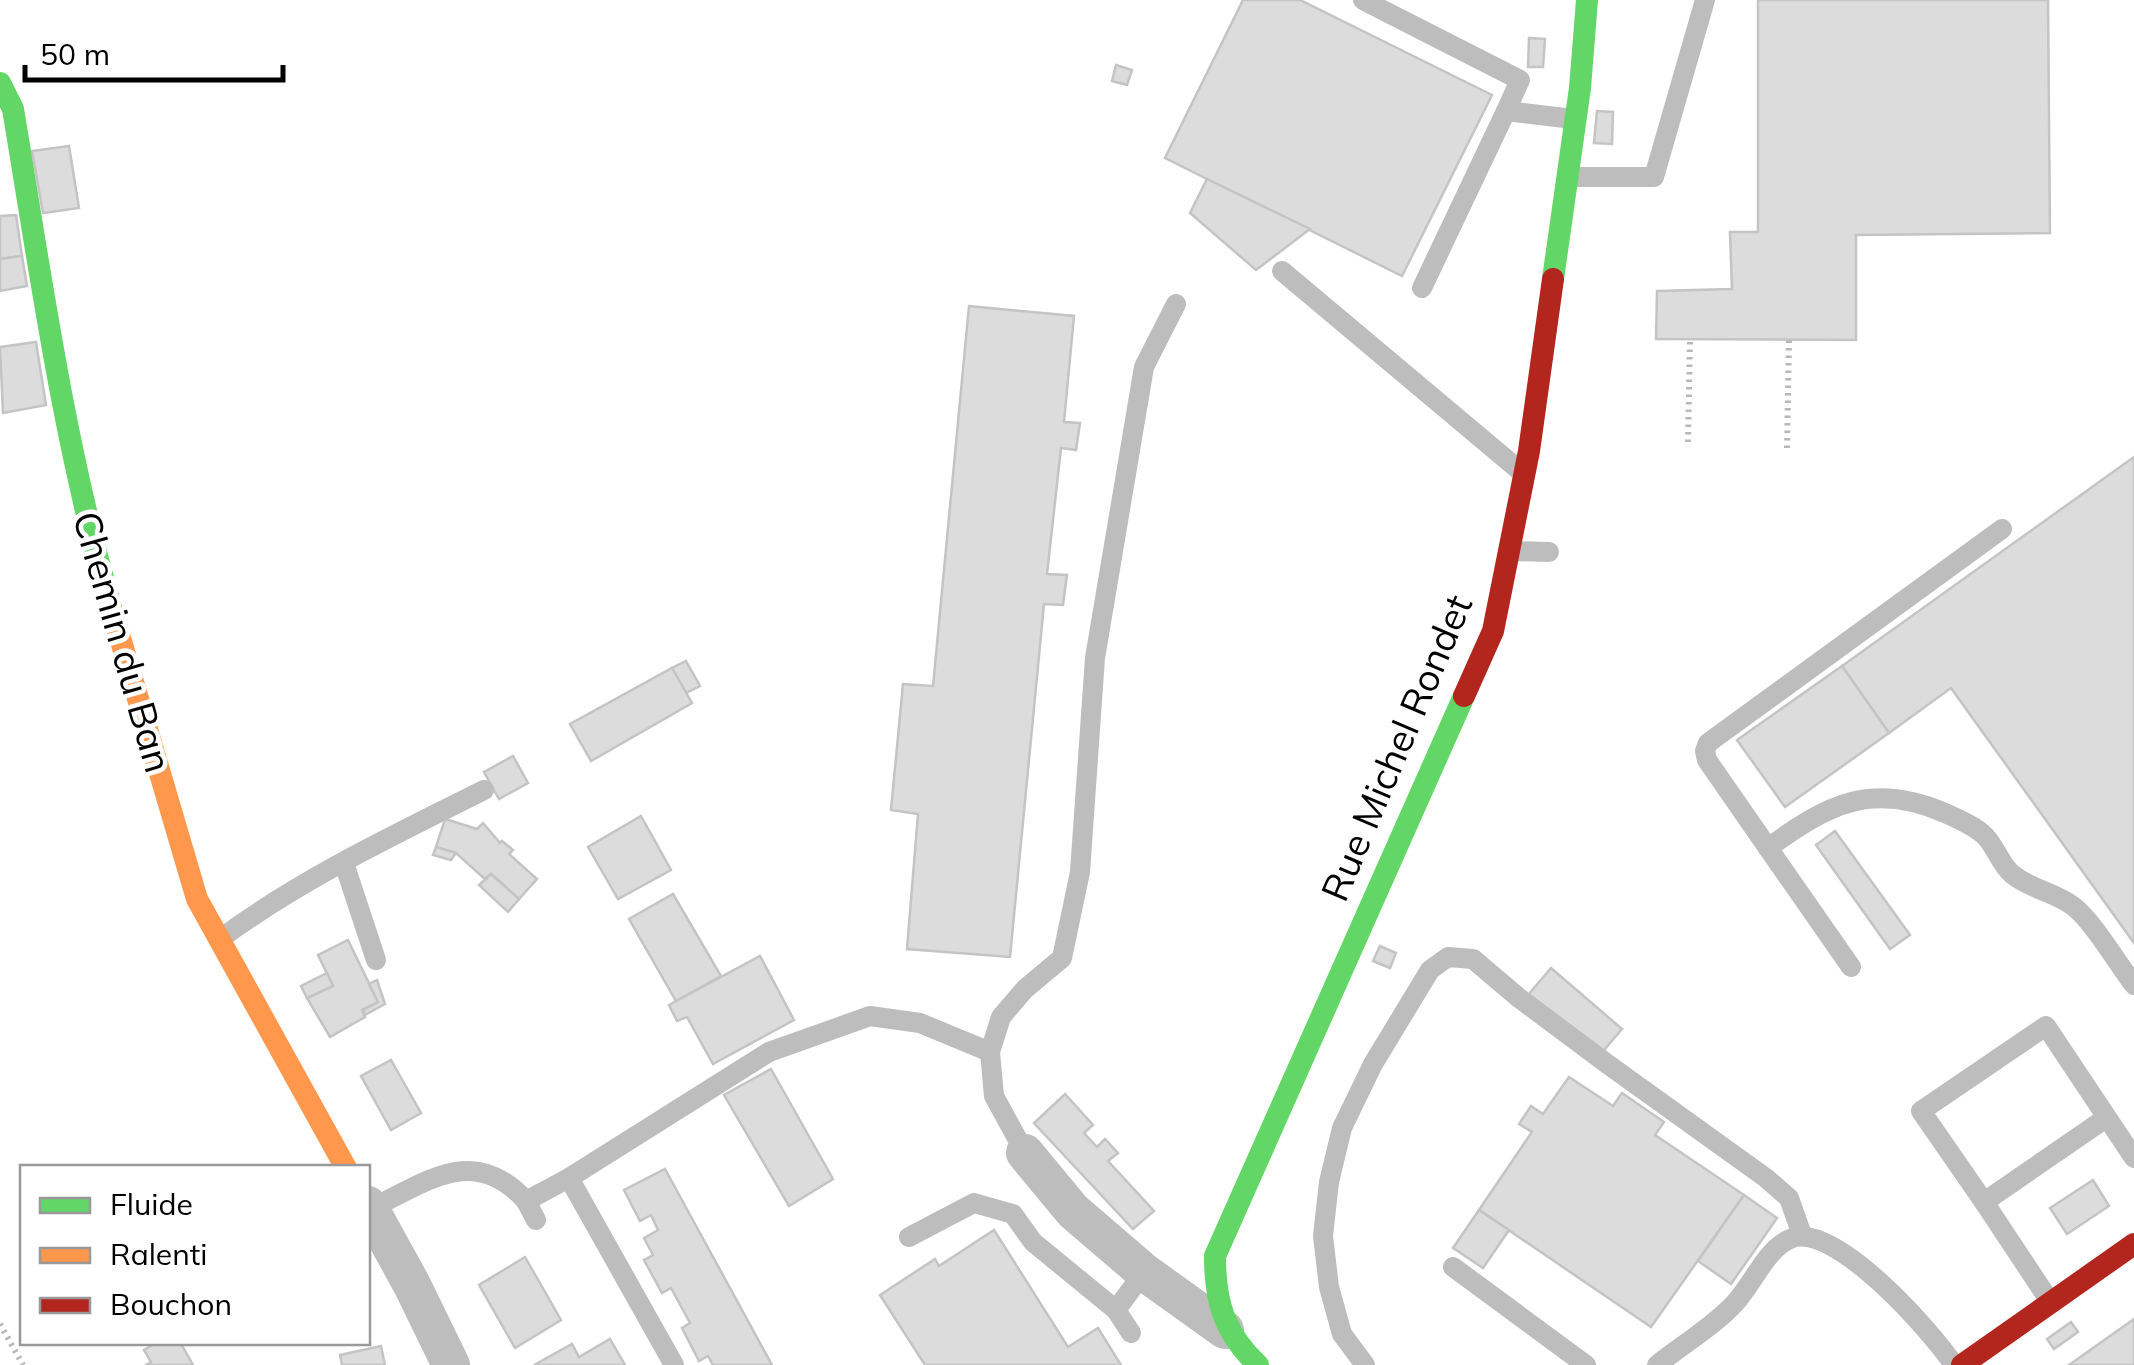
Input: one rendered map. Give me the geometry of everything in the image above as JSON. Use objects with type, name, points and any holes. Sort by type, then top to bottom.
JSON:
[{"type":"street","name":"Rue Michel Rondet","points":[[1225,1330],[1214,1291],[1215,1256],[1493,630],[1525,475],[1575,119],[1587,0]]},
{"type":"street","name":"Chemin du Ban","points":[[0,82],[14,110],[63,413],[86,519],[184,862],[196,899],[344,1165]]},
{"type":"street","points":[[1025,1153],[1073,1211],[1144,1272],[1225,1330],[1258,1365]]},
{"type":"street","points":[[370,1209],[451,1365]]},
{"type":"street","points":[[1962,1365],[2134,1244]]},
{"type":"lane","points":[[1363,0],[1520,80],[1422,288]]},
{"type":"lane","points":[[1567,177],[1654,177],[1705,0]]},
{"type":"lane","points":[[1506,111],[1575,119]]},
{"type":"lane","points":[[1282,272],[1525,475]]},
{"type":"lane","points":[[1025,1153],[994,1096],[990,1052],[1001,1017],[1026,988],[1062,958],[1080,872],[1095,658],[1144,368],[1176,304]]},
{"type":"lane","points":[[1851,967],[1707,760],[1705,751],[1708,743],[2002,529]]},
{"type":"lane","points":[[1509,551],[1549,552]]},
{"type":"lane","points":[[218,940],[344,863],[484,790]]},
{"type":"lane","points":[[1768,848],[1818,813],[1843,804],[1888,798],[1931,807],[1985,836],[2006,869],[2024,883],[2076,908],[2134,985]]},
{"type":"lane","points":[[344,863],[376,960]]},
{"type":"lane","points":[[1365,1365],[1342,1334],[1328,1287],[1322,1236],[1328,1182],[1342,1128],[1373,1064],[1430,970],[1448,958],[1473,959],[1542,1015],[1766,1178],[1788,1198],[1802,1235]]},
{"type":"lane","points":[[526,1200],[569,1178],[769,1052],[870,1016],[920,1023],[990,1052]]},
{"type":"lane","points":[[2050,1302],[1921,1112],[2046,1026],[2134,1158]]},
{"type":"lane","points":[[1984,1202],[2106,1118]]},
{"type":"lane","points":[[370,1207],[459,1169],[494,1174],[510,1184],[526,1200],[536,1220]]},
{"type":"lane","points":[[569,1178],[674,1365]]},
{"type":"lane","points":[[910,1237],[974,1203],[1013,1214],[1033,1242],[1116,1310],[1131,1333]]},
{"type":"lane","points":[[1656,1365],[1734,1304],[1786,1240],[1802,1235],[1823,1240],[1850,1258],[1923,1323],[1954,1365]]},
{"type":"lane","points":[[1453,1266],[1586,1365]]},
{"type":"lane","points":[[1116,1310],[1144,1272]]},
{"type":"path","points":[[1688,442],[1690,339]]},
{"type":"path","points":[[1787,448],[1788,339]]},
{"type":"path","points":[[0,1324],[23,1365]]},
{"type":"building","points":[[1243,0],[1300,0],[1492,95],[1402,276],[1165,158]]},
{"type":"building","points":[[1758,0],[2048,0],[2050,233],[1856,235],[1856,340],[1656,339],[1657,291],[1732,289],[1730,232],[1758,232]]},
{"type":"building","points":[[1529,38],[1545,39],[1543,67],[1528,67]]},
{"type":"building","points":[[1116,65],[1132,70],[1127,85],[1112,81]]},
{"type":"building","points":[[1597,111],[1613,112],[1612,144],[1594,143]]},
{"type":"building","points":[[69,146],[79,208],[43,213],[32,151]]},
{"type":"building","points":[[1207,179],[1310,229],[1256,270],[1190,213]]},
{"type":"building","points":[[16,215],[22,256],[0,259],[0,216]]},
{"type":"building","points":[[22,256],[27,286],[0,291],[0,259]]},
{"type":"building","points":[[969,306],[1074,316],[1064,422],[1080,423],[1076,450],[1061,448],[1047,574],[1067,575],[1063,605],[1044,604],[1010,957],[907,949],[918,814],[891,810],[903,684],[933,686]]},
{"type":"building","points":[[36,342],[46,405],[3,413],[0,347]]},
{"type":"building","points":[[2134,457],[2134,943],[1951,688],[1889,733],[1842,666]]},
{"type":"building","points":[[686,661],[700,686],[686,693],[672,668]]},
{"type":"building","points":[[1842,666],[1889,733],[1785,807],[1737,740]]},
{"type":"building","points":[[672,668],[692,703],[591,761],[570,724]]},
{"type":"building","points":[[513,756],[528,783],[499,799],[484,772]]},
{"type":"building","points":[[641,816],[671,870],[618,899],[588,847]]},
{"type":"building","points":[[445,819],[477,829],[483,823],[537,879],[519,899],[491,874],[485,879],[456,853],[436,847]]},
{"type":"building","points":[[1835,831],[1910,935],[1890,949],[1816,845]]},
{"type":"building","points":[[436,847],[456,853],[451,860],[433,855]]},
{"type":"building","points":[[491,874],[519,899],[508,912],[479,885]]},
{"type":"building","points":[[673,894],[721,976],[676,1001],[629,919]]},
{"type":"building","points":[[348,940],[378,1002],[362,1010],[365,1017],[330,1037],[307,998],[333,986],[318,955]]},
{"type":"building","points":[[1380,946],[1396,953],[1390,968],[1373,961]]},
{"type":"building","points":[[760,956],[794,1020],[713,1064],[687,1017],[677,1021],[669,1005]]},
{"type":"building","points":[[1551,968],[1622,1029],[1599,1056],[1528,995]]},
{"type":"building","points":[[327,973],[333,986],[307,998],[301,986]]},
{"type":"building","points":[[377,980],[385,1004],[365,1015],[363,1010],[378,1002],[369,984]]},
{"type":"building","points":[[391,1060],[421,1113],[391,1130],[361,1076]]},
{"type":"building","points":[[771,1069],[833,1179],[789,1206],[724,1095]]},
{"type":"building","points":[[1569,1077],[1613,1106],[1622,1093],[1664,1122],[1655,1135],[1744,1195],[1651,1327],[1479,1210],[1532,1132],[1519,1124],[1531,1106],[1543,1114]]},
{"type":"building","points":[[1065,1094],[1093,1125],[1084,1133],[1097,1147],[1105,1139],[1118,1153],[1108,1161],[1154,1211],[1133,1229],[1034,1123]]},
{"type":"building","points":[[665,1169],[772,1365],[713,1365],[708,1356],[699,1361],[682,1328],[690,1323],[671,1288],[662,1293],[644,1260],[653,1255],[644,1238],[658,1230],[651,1215],[640,1221],[624,1190]]},
{"type":"building","points":[[2093,1180],[2109,1206],[2067,1234],[2050,1208]]},
{"type":"building","points":[[1744,1195],[1777,1218],[1731,1284],[1698,1261]]},
{"type":"building","points":[[1479,1210],[1509,1230],[1483,1268],[1453,1248]]},
{"type":"building","points":[[994,1230],[1068,1347],[1098,1328],[1121,1365],[925,1365],[880,1295],[935,1259],[939,1266]]},
{"type":"building","points":[[525,1257],[561,1320],[515,1348],[479,1285]]},
{"type":"building","points":[[2134,1319],[2134,1365],[2069,1365]]},
{"type":"building","points":[[2071,1322],[2078,1332],[2054,1349],[2047,1339]]},
{"type":"building","points":[[610,1339],[625,1365],[534,1365],[572,1344],[579,1357]]},
{"type":"building","points":[[153,1345],[182,1345],[193,1365],[146,1365],[151,1362],[144,1350]]},
{"type":"building","points":[[381,1346],[385,1365],[342,1365],[340,1355]]},
{"type":"traffic: fast","points":[[1553,279],[1580,88],[1587,0]]},
{"type":"traffic: fast","points":[[0,83],[13,109],[67,422],[111,607]]},
{"type":"traffic: fast","points":[[1258,1365],[1229,1329],[1217,1288],[1215,1256],[1464,696]]},
{"type":"traffic: slow","points":[[111,607],[197,899],[344,1165]]},
{"type":"traffic: jam","points":[[1464,696],[1493,631],[1529,451],[1553,279]]},
{"type":"traffic: jam","points":[[1962,1365],[2134,1244]]}]
